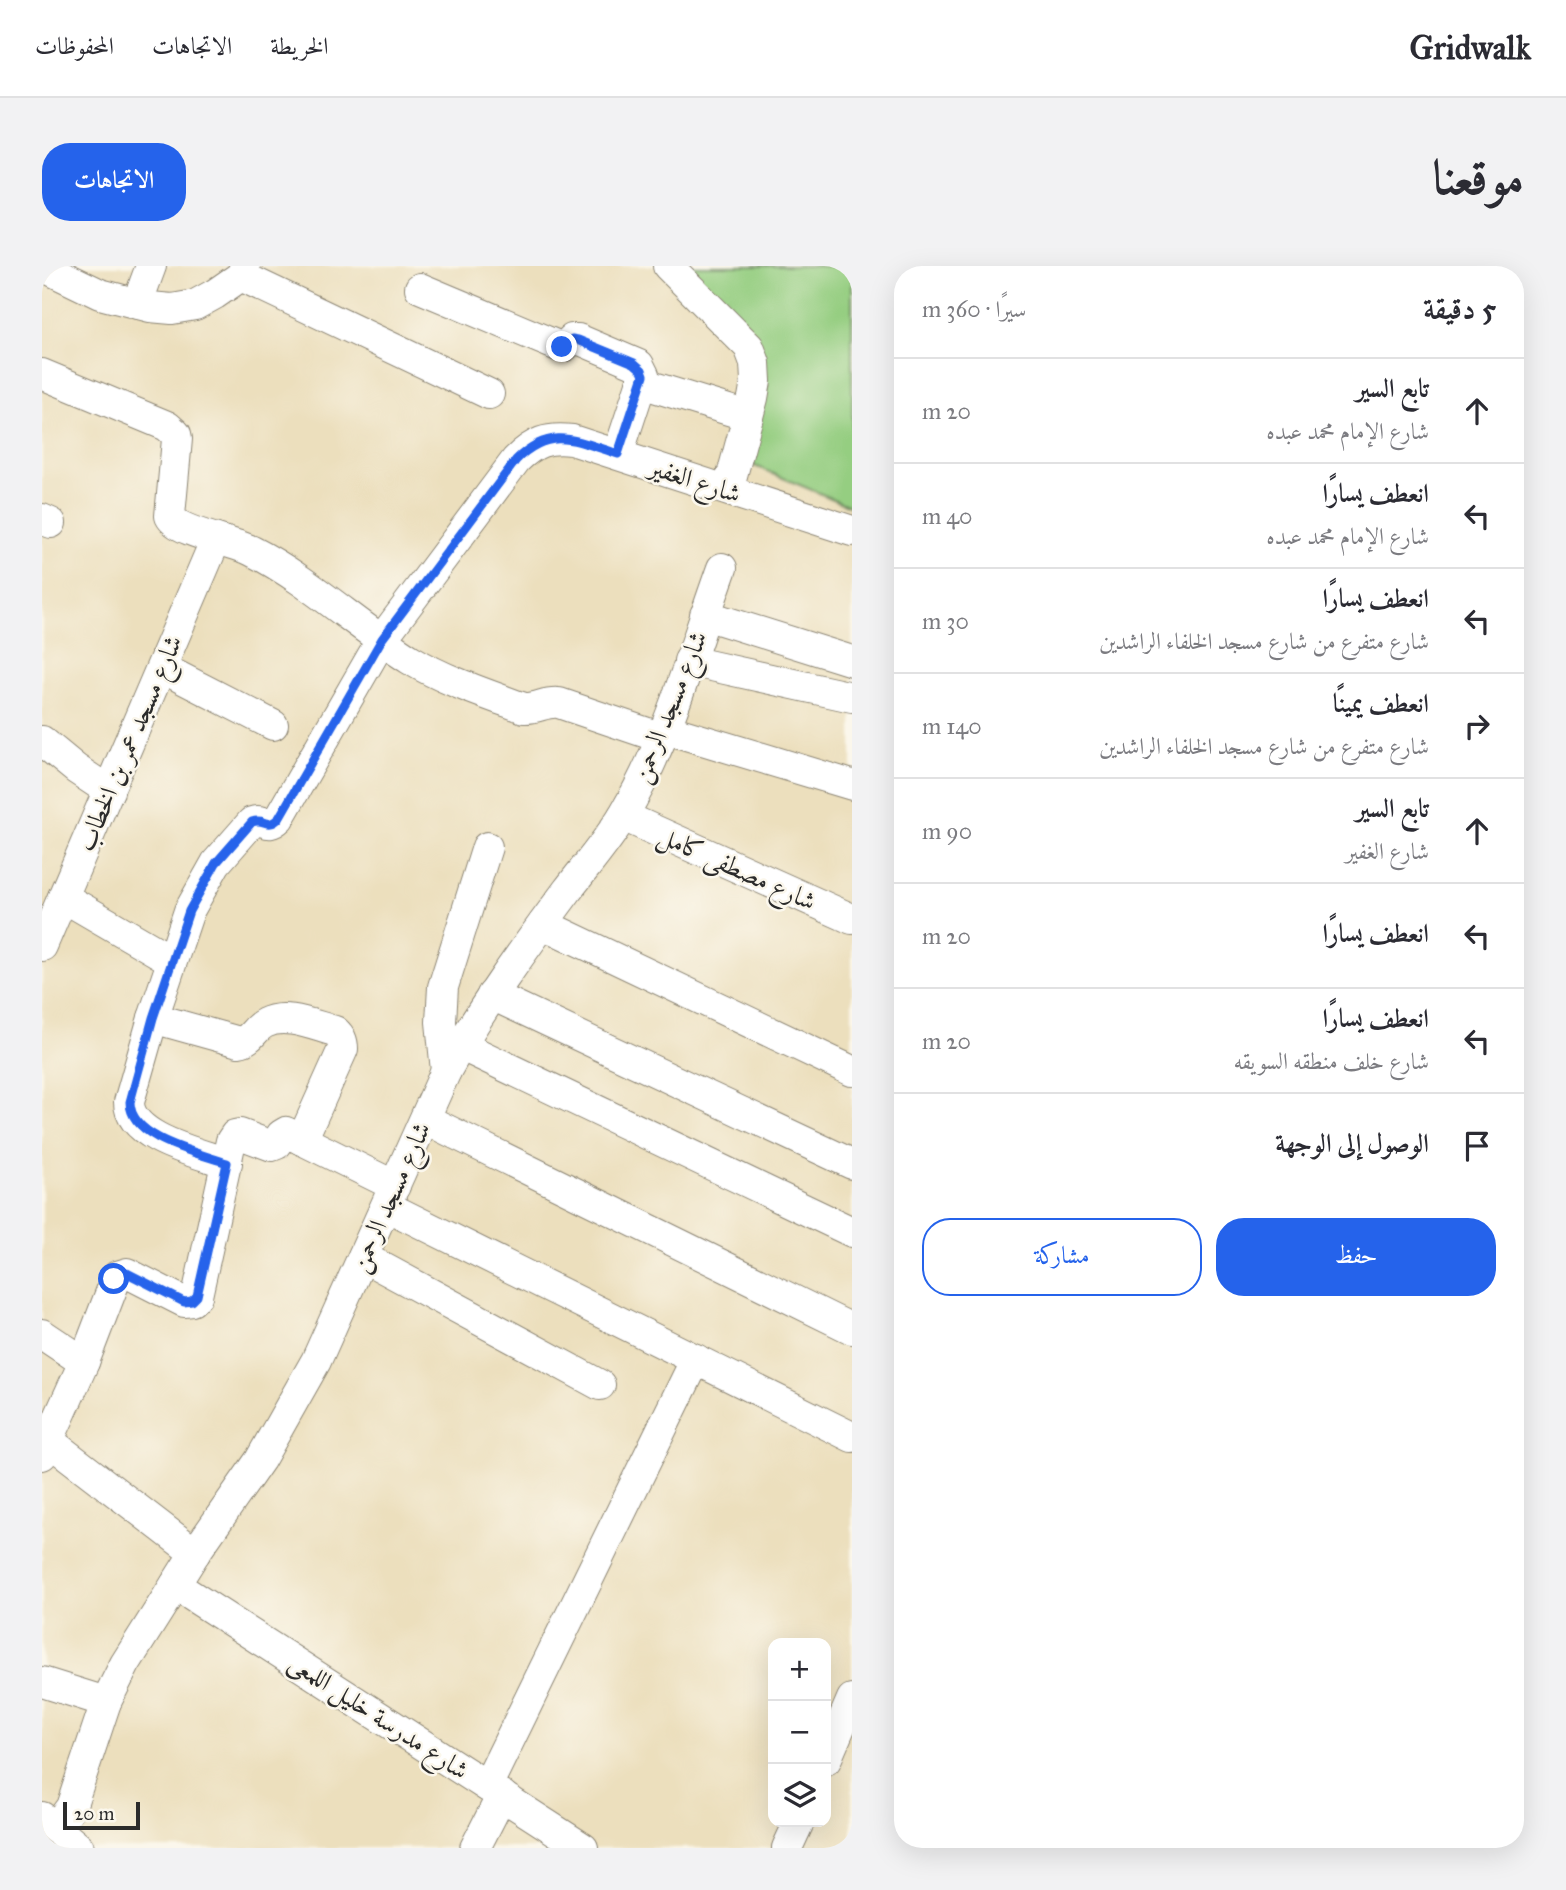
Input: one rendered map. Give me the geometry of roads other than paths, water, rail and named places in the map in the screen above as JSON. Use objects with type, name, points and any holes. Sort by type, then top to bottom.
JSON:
[{"type":"street","points":[[42,266],[100,294],[137,304],[173,309],[195,305],[215,294],[243,271],[489,394]]},
{"type":"street","points":[[137,304],[151,266]]},
{"type":"street","points":[[668,266],[749,347],[755,363],[756,381],[728,490]]},
{"type":"street","points":[[420,288],[558,346],[565,346],[575,339],[634,363],[644,375],[618,454]]},
{"type":"street","points":[[42,374],[167,426],[176,434],[170,516],[176,524],[244,547],[271,561],[435,674],[524,708],[533,709],[545,703],[559,703],[852,785]]},
{"type":"street","points":[[641,383],[748,416]]},
{"type":"street","name":"شارع الغفير","points":[[171,960],[189,911],[216,863],[252,822],[267,824],[279,818],[382,639],[527,449],[541,441],[556,438],[572,440],[852,531]]},
{"type":"street","name":"شارع مسجد عمر بن الخطاب","points":[[42,946],[216,539]]},
{"type":"street","name":"شارع مسجد الرحمن","points":[[49,1822],[71,1807],[106,1702],[137,1644],[195,1553],[260,1460],[316,1360],[460,1045],[492,995],[622,816],[644,778],[664,733],[722,568]]},
{"type":"street","points":[[705,615],[852,661]]},
{"type":"street","points":[[689,661],[852,697]]},
{"type":"street","points":[[162,668],[273,725]]},
{"type":"street","points":[[42,741],[76,769],[109,791]]},
{"type":"street","name":"شارع مصطفى كامل","points":[[622,816],[852,919]]},
{"type":"street","points":[[446,1071],[440,1022],[443,987],[487,847]]},
{"type":"street","points":[[63,897],[171,960],[130,1102],[132,1117],[162,1140],[227,1163]]},
{"type":"street","points":[[543,925],[852,1070]]},
{"type":"street","points":[[492,995],[852,1164]]},
{"type":"street","points":[[153,1018],[239,1042],[248,1040],[256,1029],[275,1019],[286,1019],[339,1034],[343,1049],[302,1140]]},
{"type":"street","points":[[460,1045],[852,1232]]},
{"type":"street","points":[[425,1119],[852,1329]]},
{"type":"street","points":[[195,1553],[46,1448],[84,1362],[114,1279],[127,1273],[184,1302],[195,1299],[231,1141],[235,1135],[240,1134],[272,1146],[277,1144],[282,1133],[286,1132],[390,1196],[696,1359],[852,1437]]},
{"type":"street","points":[[363,1257],[600,1385]]},
{"type":"street","points":[[42,1334],[84,1362]]},
{"type":"street","points":[[475,1848],[495,1790],[696,1359]]},
{"type":"street","name":"شارع مدرسة خليل اللمعى","points":[[175,1585],[583,1848]]},
{"type":"street","points":[[42,1682],[106,1702]]},
{"type":"street","points":[[831,1747],[852,1699]]},
{"type":"street","points":[[49,1822],[79,1848]]},
{"type":"street","points":[[787,1848],[797,1827]]}]
